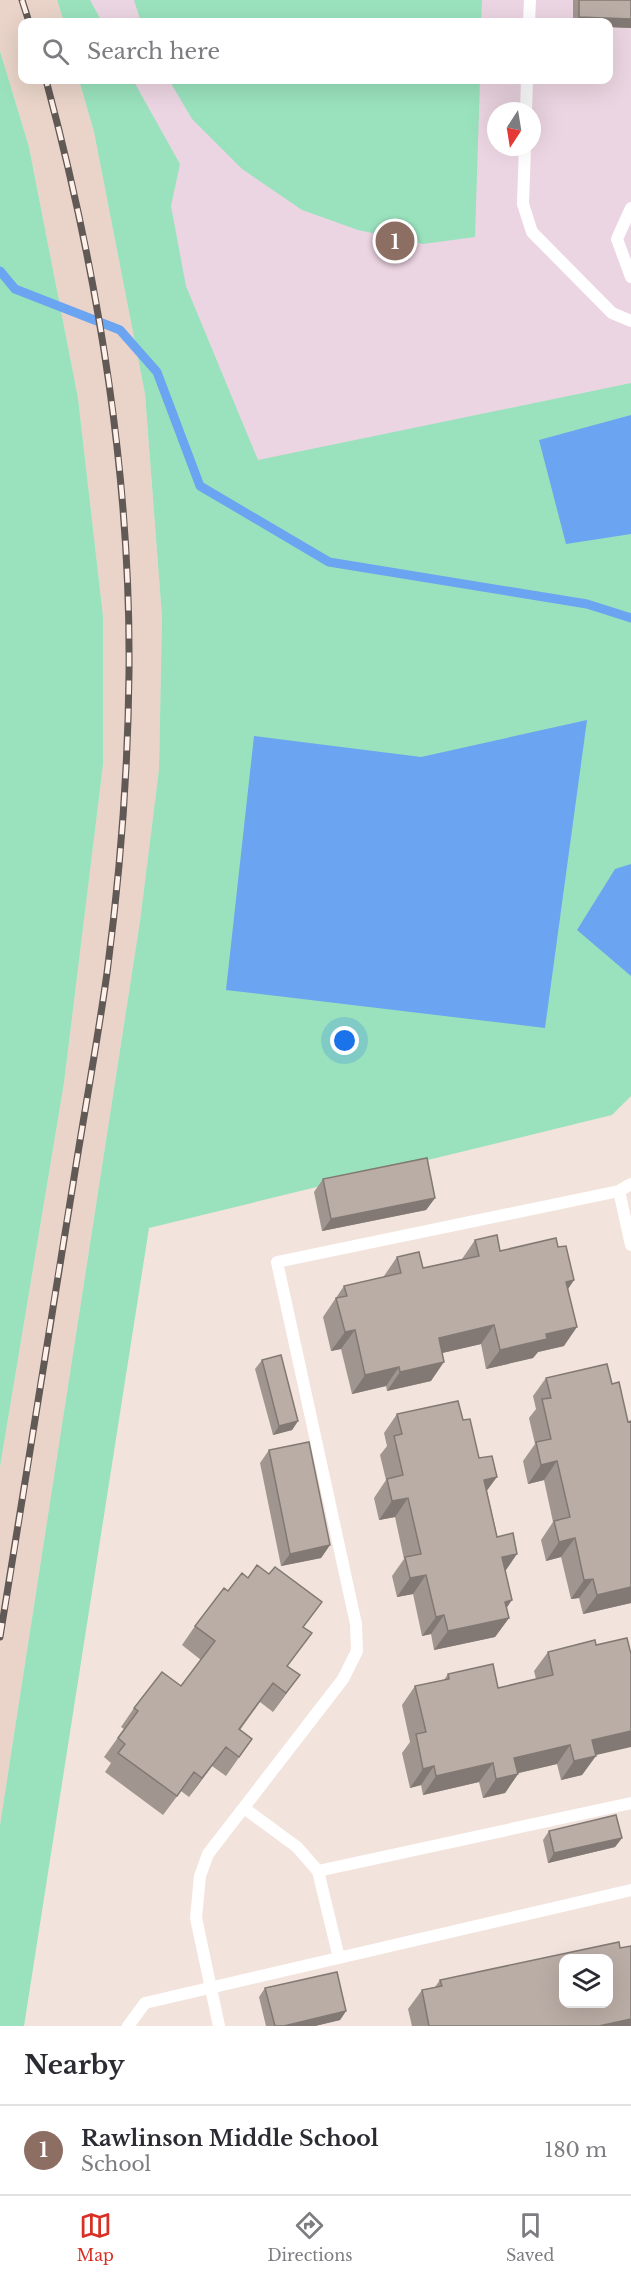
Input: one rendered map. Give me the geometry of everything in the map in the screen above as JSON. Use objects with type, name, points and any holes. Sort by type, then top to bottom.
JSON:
[{"type":"lane","points":[[529,18],[530,0]]},
{"type":"lane","points":[[526,102],[527,84]]},
{"type":"lane","points":[[525,156],[523,204],[532,232],[612,313],[631,321]]},
{"type":"lane","points":[[631,208],[617,239],[631,277]]},
{"type":"lane","points":[[219,2026],[196,1918],[200,1876],[208,1854],[344,1679],[357,1651],[356,1624],[277,1262],[619,1191],[631,1184]]},
{"type":"lane","points":[[619,1191],[631,1245]]},
{"type":"lane","points":[[318,1871],[631,1803]]},
{"type":"lane","points":[[244,1808],[297,1846],[318,1871],[339,1959]]},
{"type":"lane","points":[[128,2026],[145,2003],[631,1890]]},
{"type":"shaded area","points":[[0,0],[57,0],[63,18],[18,18],[18,84],[80,84],[94,132],[145,394],[162,617],[159,769],[140,921],[0,1825],[0,1467],[64,1083],[103,765],[103,616],[78,398],[29,147],[0,51]]},
{"type":"shaded area","points":[[89,0],[631,0],[631,387],[230,488],[113,84],[613,84],[613,18],[95,18]]},
{"type":"green space","points":[[57,0],[90,0],[100,18],[63,18]]},
{"type":"green space","points":[[134,0],[482,0],[481,18],[140,18]]},
{"type":"green space","points":[[0,51],[29,147],[78,398],[103,616],[103,765],[64,1083],[0,1467]]},
{"type":"green space","points":[[80,84],[135,84],[180,164],[171,206],[186,286],[258,460],[631,383],[631,1096],[612,1115],[149,1228],[24,2026],[0,2026],[0,1825],[140,921],[159,769],[162,617],[145,394],[94,132]]},
{"type":"green space","points":[[171,84],[480,84],[475,237],[423,244],[358,230],[302,210],[242,169],[192,119]]},
{"type":"water","points":[[631,415],[631,534],[566,544],[539,440]]},
{"type":"water","points":[[587,720],[545,1028],[226,990],[254,736],[421,757]]},
{"type":"water","points":[[631,864],[631,976],[577,930],[615,869]]},
{"type":"building","points":[[579,0],[631,0],[631,19],[579,17]]},
{"type":"building","points":[[427,1158],[435,1198],[331,1219],[323,1179]]},
{"type":"building","points":[[497,1235],[500,1251],[556,1238],[558,1247],[566,1246],[574,1280],[566,1282],[577,1327],[546,1334],[547,1339],[500,1350],[494,1325],[439,1338],[444,1362],[400,1372],[399,1367],[365,1375],[355,1330],[345,1332],[336,1298],[347,1296],[344,1286],[401,1273],[397,1257],[419,1252],[423,1268],[479,1256],[475,1240]]},
{"type":"building","points":[[281,1355],[298,1421],[279,1426],[262,1360]]},
{"type":"building","points":[[607,1364],[612,1384],[619,1382],[628,1422],[631,1421],[631,1587],[597,1595],[593,1579],[584,1580],[575,1538],[559,1542],[554,1521],[570,1517],[557,1461],[541,1465],[536,1442],[551,1439],[542,1399],[551,1398],[546,1378]]},
{"type":"building","points":[[458,1401],[463,1420],[470,1419],[479,1458],[492,1456],[497,1477],[484,1480],[497,1537],[513,1533],[517,1554],[502,1557],[512,1600],[505,1602],[509,1618],[448,1631],[444,1615],[436,1617],[426,1575],[410,1578],[405,1557],[421,1554],[408,1498],[392,1501],[387,1479],[403,1475],[394,1436],[402,1434],[397,1414]]},
{"type":"building","points":[[309,1442],[330,1545],[290,1554],[269,1450]]},
{"type":"building","points":[[257,1565],[269,1574],[275,1567],[322,1602],[303,1627],[312,1633],[287,1666],[300,1675],[286,1693],[273,1683],[239,1729],[252,1739],[239,1757],[226,1747],[202,1778],[194,1772],[177,1796],[118,1753],[125,1744],[118,1738],[138,1711],[134,1708],[162,1672],[181,1686],[215,1641],[195,1626],[224,1588],[228,1591],[242,1573],[248,1578]]},
{"type":"building","points":[[627,1638],[631,1654],[631,1731],[592,1740],[596,1756],[574,1761],[570,1745],[514,1758],[518,1774],[496,1779],[493,1763],[436,1776],[434,1766],[423,1769],[416,1734],[426,1732],[415,1686],[449,1679],[448,1674],[493,1664],[498,1688],[553,1675],[548,1652],[595,1640],[596,1645]]},
{"type":"building","points":[[616,1815],[622,1838],[554,1853],[549,1831]]},
{"type":"building","points":[[619,1942],[620,1948],[631,1946],[631,2019],[599,2026],[429,2026],[422,1990],[442,1986],[440,1980],[559,1955],[559,2008],[613,2008],[613,1954],[562,1954]]},
{"type":"building","points":[[337,1972],[346,2011],[284,2026],[275,2026],[265,1988]]},
{"type":"waterway","points":[[0,271],[15,289],[120,330],[157,372],[200,486],[329,562],[587,604],[631,618]]},
{"type":"railway","points":[[22,0],[28,18]]},
{"type":"railway","points":[[0,1637],[107,973],[116,898],[127,748],[128,598],[117,448],[96,300],[65,153],[47,84]]},
{"type":"place","name":"Rawlinson Middle School","points":[[395,241]]}]
